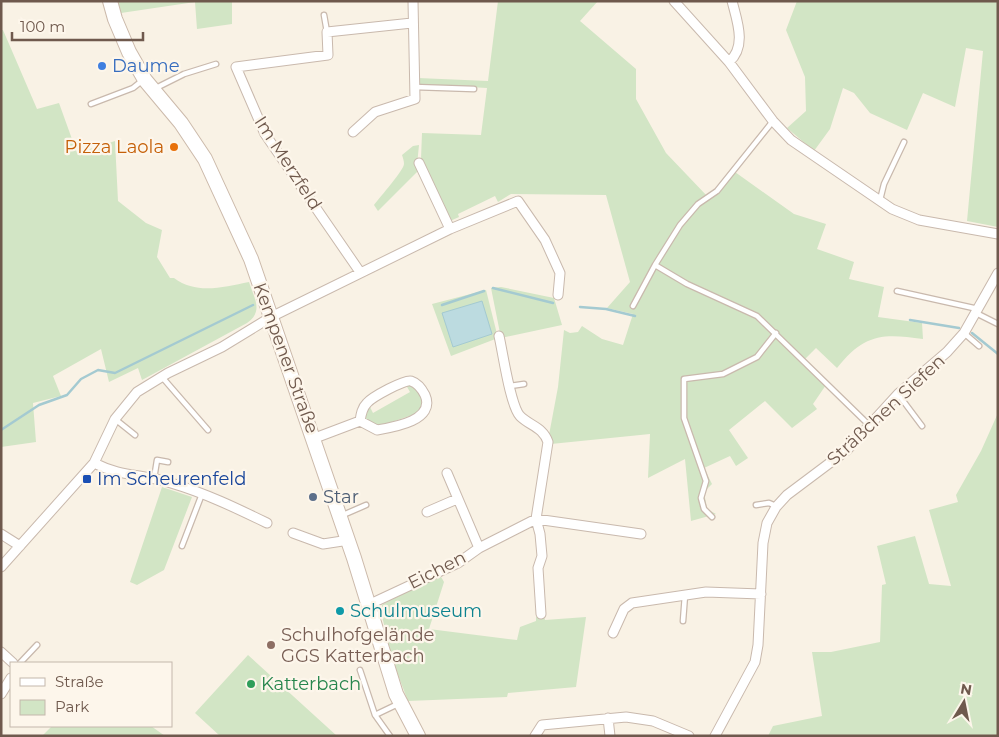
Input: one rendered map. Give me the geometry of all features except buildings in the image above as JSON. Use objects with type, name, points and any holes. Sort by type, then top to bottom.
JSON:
[{"type":"main road","name":"Kempener Straße","points":[[110,1],[114,19],[125,44],[149,85],[181,123],[204,159],[251,259],[349,540],[399,704],[418,736]]},
{"type":"street","points":[[353,132],[375,112],[415,99],[413,1]]},
{"type":"street","points":[[674,1],[729,62],[773,120],[792,140],[879,202],[919,220],[998,234]]},
{"type":"street","points":[[729,62],[738,50],[740,34],[732,1]]},
{"type":"street","points":[[328,32],[412,22]]},
{"type":"street","name":"Im Merzfeld","points":[[328,32],[328,55],[236,67],[265,134],[360,272]]},
{"type":"street","points":[[420,163],[450,229]]},
{"type":"street","points":[[1,567],[94,463],[115,419],[137,392],[162,377],[222,347],[271,317],[360,272],[450,229],[518,201],[545,240],[560,273],[558,295]]},
{"type":"street","name":"Sträßchen Siefen","points":[[715,736],[755,662],[758,645],[765,532],[776,506],[787,495],[847,450],[898,394],[947,352],[964,333],[998,274]]},
{"type":"street","points":[[499,336],[514,404],[520,416],[542,432],[548,442],[536,519],[540,534],[542,556],[538,568],[541,614]]},
{"type":"street","points":[[314,438],[360,421],[377,430],[389,428],[420,417],[427,408],[428,402],[416,383],[409,380],[402,382],[368,402],[362,411],[360,421]]},
{"type":"street","points":[[94,463],[112,473],[154,479],[203,493],[267,523]]},
{"type":"street","name":"Eichen","points":[[447,473],[479,548]]},
{"type":"street","points":[[427,512],[457,499]]},
{"type":"street","points":[[536,519],[641,534]]},
{"type":"street","name":"Eichen","points":[[368,605],[458,563],[479,548],[536,519]]},
{"type":"street","points":[[293,533],[323,544],[349,540]]},
{"type":"street","points":[[1,534],[20,546]]},
{"type":"street","points":[[613,633],[627,606],[660,598],[706,592],[761,594]]},
{"type":"street","points":[[1,652],[12,662]]},
{"type":"street","points":[[1,694],[10,680]]},
{"type":"street","points":[[535,736],[542,724],[626,717],[644,719],[689,736]]},
{"type":"street","points":[[608,718],[610,736]]},
{"type":"lane","points":[[324,15],[328,32]]},
{"type":"lane","points":[[91,104],[133,88],[149,85],[216,64]]},
{"type":"lane","points":[[414,87],[474,89]]},
{"type":"lane","points":[[633,306],[655,265],[680,225],[698,204],[717,191],[773,120]]},
{"type":"lane","points":[[879,202],[884,190],[884,184],[904,142]]},
{"type":"lane","points":[[655,265],[687,284],[757,316],[870,426]]},
{"type":"lane","points":[[897,291],[977,311],[998,324]]},
{"type":"lane","points":[[712,517],[704,509],[702,492],[706,481],[684,418],[684,379],[687,377],[723,374],[757,358],[776,333]]},
{"type":"lane","points":[[964,333],[980,346]]},
{"type":"lane","points":[[162,377],[208,430]]},
{"type":"lane","points":[[510,386],[524,384]]},
{"type":"lane","points":[[898,394],[922,426]]},
{"type":"lane","points":[[115,419],[135,435]]},
{"type":"lane","points":[[154,479],[157,460],[168,462]]},
{"type":"lane","points":[[182,546],[203,493]]},
{"type":"lane","points":[[756,506],[769,503],[776,506]]},
{"type":"lane","points":[[340,516],[366,504]]},
{"type":"lane","points":[[683,621],[685,595]]},
{"type":"lane","points":[[21,662],[37,645]]},
{"type":"lane","points":[[360,670],[375,715],[390,736]]},
{"type":"lane","points":[[375,715],[399,704]]},
{"type":"green space","points":[[118,1],[232,1],[232,24],[197,29],[195,2],[121,13]]},
{"type":"green space","points":[[498,1],[598,1],[580,21],[636,69],[636,99],[666,153],[708,197],[716,194],[735,172],[794,214],[826,224],[817,249],[854,262],[849,279],[884,287],[878,317],[922,323],[923,339],[896,336],[875,338],[856,348],[837,368],[816,348],[805,359],[828,382],[813,404],[817,409],[792,428],[765,401],[729,430],[748,458],[736,466],[730,456],[704,468],[712,484],[704,492],[707,509],[716,514],[691,521],[685,459],[648,478],[650,434],[551,444],[549,435],[558,387],[564,330],[570,333],[578,332],[582,326],[602,339],[623,345],[633,314],[607,308],[630,282],[606,195],[511,194],[498,202],[495,196],[458,214],[459,217],[450,221],[421,159],[422,133],[481,135],[487,88],[418,84],[418,78],[488,81]]},
{"type":"green space","points":[[797,1],[998,1],[998,227],[967,221],[983,51],[966,48],[955,107],[923,93],[907,130],[870,113],[854,93],[843,88],[830,129],[814,151],[787,128],[806,111],[805,77],[786,30]]},
{"type":"green space","points":[[1,30],[3,30],[37,109],[59,103],[77,153],[115,141],[118,201],[146,223],[162,230],[157,257],[170,278],[201,288],[249,282],[255,299],[256,309],[255,314],[247,323],[142,380],[138,368],[109,382],[101,349],[53,376],[61,396],[33,403],[36,442],[1,447]]},
{"type":"green space","points":[[419,145],[417,165],[419,170],[378,211],[374,205],[403,167],[402,155],[413,146]]},
{"type":"green space","points":[[501,287],[554,298],[562,325],[501,338],[491,288]]},
{"type":"green space","points":[[486,290],[498,338],[451,356],[432,304]]},
{"type":"green space","points":[[410,384],[418,389],[424,404],[418,413],[377,427],[367,423],[364,416],[369,405],[373,413],[410,392],[406,385]]},
{"type":"green space","points":[[998,413],[998,736],[768,736],[773,726],[822,716],[812,652],[831,652],[880,642],[882,585],[886,584],[877,546],[915,536],[929,584],[951,586],[929,510],[958,502],[956,495],[981,451]]},
{"type":"green space","points":[[162,487],[192,497],[164,570],[137,585],[130,582]]},
{"type":"green space","points":[[440,575],[444,582],[429,629],[517,640],[520,627],[536,621],[536,617],[544,616],[545,620],[586,617],[576,687],[508,693],[507,697],[408,701],[393,662],[380,608],[383,604]]},
{"type":"green space","name":"Katterbach","points":[[248,655],[337,736],[220,736],[195,713]]},
{"type":"green space","points":[[51,727],[152,727],[165,736],[42,736]]},
{"type":"water","points":[[482,301],[492,334],[453,347],[442,313]]},
{"type":"waterway","name":"Katterbach","points":[[493,288],[553,303]]},
{"type":"waterway","name":"Katterbach","points":[[442,305],[484,291]]},
{"type":"waterway","name":"Katterbach","points":[[1,430],[39,405],[67,395],[81,379],[98,370],[115,373],[253,305]]},
{"type":"waterway","name":"Katterbach","points":[[580,307],[606,309],[635,316]]},
{"type":"waterway","name":"Katterbach","points":[[910,320],[959,328]]},
{"type":"waterway","name":"Katterbach","points":[[972,333],[998,354]]},
{"type":"place","name":"Daume","points":[[102,66]]},
{"type":"place","name":"Pizza Laola","points":[[174,147]]},
{"type":"place","name":"Im Scheurenfeld","points":[[87,479]]},
{"type":"place","name":"Star","points":[[313,497]]},
{"type":"place","name":"Schulmuseum","points":[[340,611]]},
{"type":"place","name":"Schulhofgelände GGS Katterbach","points":[[271,645]]},
{"type":"place","name":"Katterbach","points":[[251,684]]}]
